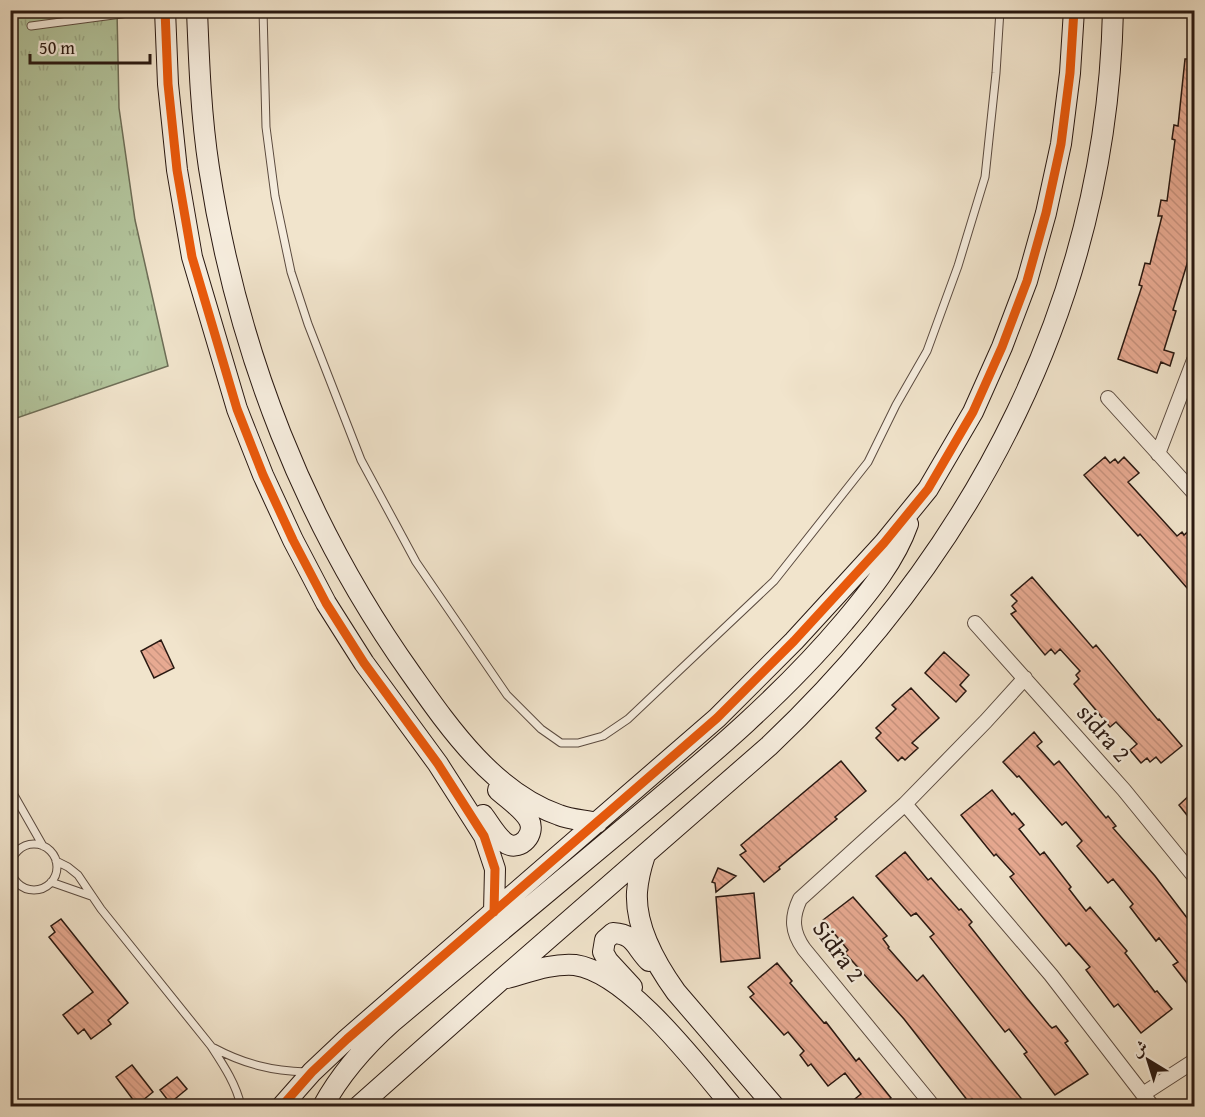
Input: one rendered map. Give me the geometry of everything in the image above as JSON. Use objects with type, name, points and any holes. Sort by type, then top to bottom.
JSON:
[{"type":"street","points":[[165,10],[168,84],[177,171],[192,257],[237,409],[263,475],[326,603],[364,663],[438,764],[475,820],[495,869],[494,912]]},
{"type":"street","points":[[197,10],[200,83],[208,167],[224,250],[245,332],[272,411],[323,531],[388,643],[426,696],[486,768],[533,802],[560,816],[597,823]]},
{"type":"street","points":[[282,1107],[312,1072],[347,1039],[717,718],[762,675],[884,543],[914,507],[944,464],[973,412],[1002,347],[1026,281],[1046,213],[1062,144],[1074,10]]},
{"type":"street","points":[[359,1107],[769,746],[843,671],[916,581],[963,512],[995,458],[1019,411],[1044,353],[1075,264],[1088,213],[1107,109],[1112,57],[1113,10]]},
{"type":"street","points":[[1158,454],[1194,360]]},
{"type":"street","points":[[1108,398],[1194,493]]},
{"type":"street","points":[[323,1107],[343,1073],[375,1038],[730,739],[770,702],[857,606],[893,558],[914,507]]},
{"type":"street","name":"sidra 2","points":[[975,623],[1118,782],[1194,876]]},
{"type":"street","name":"Sidra 2","points":[[933,1107],[796,938],[793,925],[794,911],[800,899],[905,804],[1025,678]]},
{"type":"street","points":[[438,764],[454,776],[505,843],[512,846],[527,840],[531,833],[528,818],[483,775],[467,747]]},
{"type":"street","points":[[905,804],[1004,917],[1152,1107]]},
{"type":"street","points":[[645,855],[639,874],[637,894],[639,913],[651,951],[662,973],[681,999],[774,1107]]},
{"type":"street","points":[[662,973],[651,964],[625,933],[613,933],[605,940],[603,951],[608,961],[623,975],[646,1007],[732,1107]]},
{"type":"street","points":[[502,979],[562,965],[579,966],[609,980],[646,1007]]},
{"type":"street","points":[[1143,1094],[1194,1061]]},
{"type":"street","points":[[366,1107],[378,1090]]},
{"type":"lane","points":[[31,26],[165,10]]},
{"type":"lane","points":[[263,10],[266,127],[275,196],[291,272],[361,460],[416,562],[507,695],[541,729],[561,743],[578,743],[603,736],[628,719],[774,581],[868,462],[896,405],[927,351],[958,266],[985,177],[1000,10]]},
{"type":"lane","points":[[10,788],[43,846],[49,850],[56,861],[57,869],[51,882],[43,888],[33,890],[24,888],[16,882],[11,873],[14,852],[29,845],[43,846]]},
{"type":"lane","points":[[56,861],[78,875],[91,896],[211,1046],[236,1089],[241,1107]]},
{"type":"lane","points":[[51,882],[91,896]]},
{"type":"lane","points":[[211,1046],[234,1059],[259,1067],[312,1072]]},
{"type":"green space","points":[[10,11],[117,11],[119,108],[135,220],[168,366],[11,420]]},
{"type":"building","points":[[1185,59],[1194,59],[1194,241],[1173,310],[1176,311],[1164,350],[1174,353],[1170,366],[1161,362],[1157,373],[1118,359],[1142,286],[1139,285],[1145,263],[1150,264],[1162,216],[1158,216],[1161,200],[1167,201],[1175,140],[1172,139],[1174,125],[1178,126]]},
{"type":"building","points":[[1105,457],[1110,463],[1115,459],[1118,463],[1124,457],[1139,473],[1128,482],[1177,536],[1182,532],[1184,535],[1194,526],[1194,596],[1084,475]]},
{"type":"building","points":[[1032,577],[1093,648],[1096,645],[1182,746],[1161,763],[1156,757],[1150,762],[1147,758],[1141,763],[1130,750],[1137,744],[1116,722],[1110,727],[1074,684],[1079,679],[1076,675],[1080,671],[1060,649],[1055,654],[1051,649],[1045,655],[1011,614],[1016,611],[1012,606],[1017,601],[1011,595]]},
{"type":"building","points":[[161,640],[174,668],[154,678],[141,651]]},
{"type":"building","points":[[944,652],[969,675],[960,685],[966,691],[956,702],[925,673]]},
{"type":"building","points":[[911,688],[939,718],[912,743],[918,748],[905,760],[902,757],[898,761],[876,738],[881,733],[876,728],[896,709],[892,705]]},
{"type":"building","points":[[1034,732],[1042,742],[1037,746],[1054,765],[1059,761],[1106,818],[1108,816],[1116,826],[1113,828],[1155,876],[1194,927],[1194,992],[1173,965],[1178,962],[1159,938],[1156,941],[1130,907],[1133,904],[1113,879],[1108,883],[1077,846],[1082,841],[1066,822],[1062,825],[1019,776],[1017,777],[1003,762]]},
{"type":"building","points":[[841,761],[866,791],[764,882],[740,855],[746,851],[741,845]]},
{"type":"building","points":[[992,790],[1012,815],[1014,813],[1024,825],[1019,829],[1040,855],[1044,852],[1086,911],[1090,907],[1127,951],[1125,953],[1155,992],[1157,991],[1172,1009],[1141,1033],[1118,1004],[1114,1007],[1086,970],[1090,967],[1069,943],[1066,946],[1010,877],[1014,874],[996,854],[994,856],[961,815]]},
{"type":"building","points":[[1194,791],[1194,824],[1179,805]]},
{"type":"building","points":[[905,852],[928,880],[931,878],[972,922],[969,925],[1049,1025],[1052,1028],[1056,1026],[1068,1041],[1065,1043],[1088,1074],[1055,1095],[1024,1054],[1027,1052],[1009,1029],[1005,1032],[930,937],[934,934],[916,913],[911,916],[876,876]]},
{"type":"building","points":[[718,868],[736,876],[716,892],[715,883],[712,882]]},
{"type":"building","points":[[754,893],[760,958],[721,962],[716,897]]},
{"type":"building","points":[[853,897],[887,936],[883,939],[888,948],[917,981],[923,975],[1028,1107],[978,1107],[972,1099],[968,1101],[904,1019],[845,953],[848,950],[823,920]]},
{"type":"building","points":[[61,919],[128,1003],[108,1020],[111,1024],[91,1039],[84,1029],[78,1034],[63,1015],[93,992],[49,937],[55,932],[51,926]]},
{"type":"building","points":[[777,963],[792,981],[790,983],[824,1023],[826,1022],[856,1061],[859,1058],[891,1098],[880,1107],[845,1107],[861,1094],[845,1073],[828,1086],[811,1064],[808,1066],[800,1055],[804,1051],[788,1032],[784,1035],[750,997],[754,994],[748,987]]},
{"type":"building","points":[[132,1065],[153,1092],[137,1105],[116,1077]]},
{"type":"building","points":[[177,1077],[187,1089],[170,1103],[160,1090]]},
{"type":"cycle path","points":[[165,10],[168,84],[177,170],[192,257],[237,409],[263,475],[326,603],[364,663],[438,764],[484,836],[495,869],[494,912]]},
{"type":"cycle path","points":[[282,1106],[312,1072],[347,1039],[717,718],[794,641],[884,543],[928,489],[973,412],[1002,347],[1027,281],[1046,213],[1061,144],[1070,73],[1074,10]]}]
